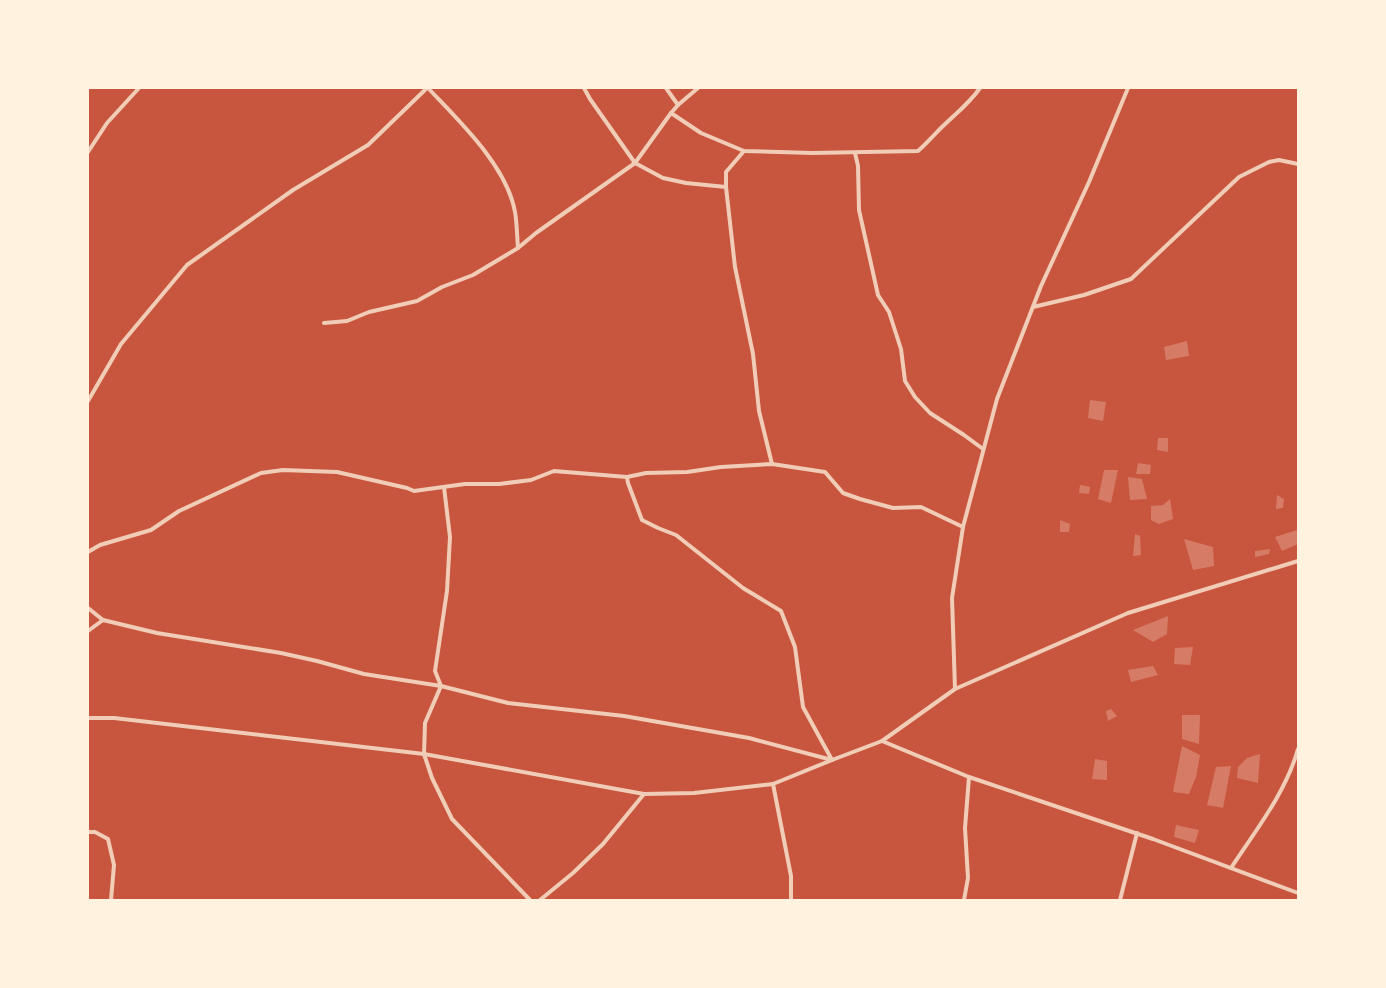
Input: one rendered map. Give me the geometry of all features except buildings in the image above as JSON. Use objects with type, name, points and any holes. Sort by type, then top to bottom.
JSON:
[{"type":"street","points":[[88,152],[107,124],[139,88]]},
{"type":"street","points":[[88,401],[121,344],[187,265],[293,190],[368,145],[428,88],[484,151],[505,181],[515,211],[518,248]]},
{"type":"street","points":[[584,88],[590,99],[635,162],[662,178],[686,183],[726,187]]},
{"type":"street","points":[[666,88],[678,105]]},
{"type":"street","points":[[324,323],[347,321],[369,312],[417,301],[442,287],[473,275],[518,248],[542,228],[635,162],[671,113],[698,88]]},
{"type":"street","points":[[671,113],[701,133],[744,151],[856,153],[918,150],[928,143],[939,130],[972,100],[980,88]]},
{"type":"street","points":[[956,689],[952,598],[963,527],[997,399],[1041,286],[1089,182],[1128,88]]},
{"type":"street","points":[[744,151],[726,172],[726,187],[735,267],[753,354],[759,411],[772,464]]},
{"type":"street","points":[[856,153],[858,166],[858,210],[878,295],[889,312],[901,349],[905,381],[915,397],[930,413],[983,449]]},
{"type":"street","points":[[1033,307],[1084,295],[1131,279],[1239,177],[1269,162],[1279,160],[1298,164]]},
{"type":"street","points":[[88,552],[100,545],[151,530],[179,511],[261,472],[283,470],[337,472],[407,488],[414,491],[465,484],[499,484],[531,480],[554,471],[628,477],[646,473],[687,472],[721,467],[772,464],[825,472],[843,493],[893,508],[921,507],[963,527]]},
{"type":"street","points":[[628,477],[628,483],[642,520],[676,535],[743,588],[781,611],[795,647],[803,707],[832,760]]},
{"type":"street","points":[[444,487],[450,537],[447,591],[435,671],[441,686],[425,723],[424,754],[432,778],[452,819],[530,900]]},
{"type":"street","points":[[88,718],[114,718],[424,754],[644,794],[694,793],[773,784],[882,741],[956,689],[1128,614],[1298,561]]},
{"type":"street","points":[[88,608],[103,620],[157,633],[281,653],[364,674],[441,686],[508,703],[624,716],[741,737],[832,760]]},
{"type":"street","points":[[88,631],[103,620]]},
{"type":"street","points":[[882,741],[969,777],[1137,833],[1298,893]]},
{"type":"street","points":[[1231,868],[1271,807],[1296,764],[1298,749]]},
{"type":"street","points":[[964,900],[968,878],[965,828],[969,777]]},
{"type":"street","points":[[773,784],[790,868],[791,900]]},
{"type":"street","points":[[540,900],[603,844],[644,794]]},
{"type":"street","points":[[88,832],[95,832],[108,839],[114,865],[112,900]]},
{"type":"street","points":[[1120,900],[1137,833]]}]
